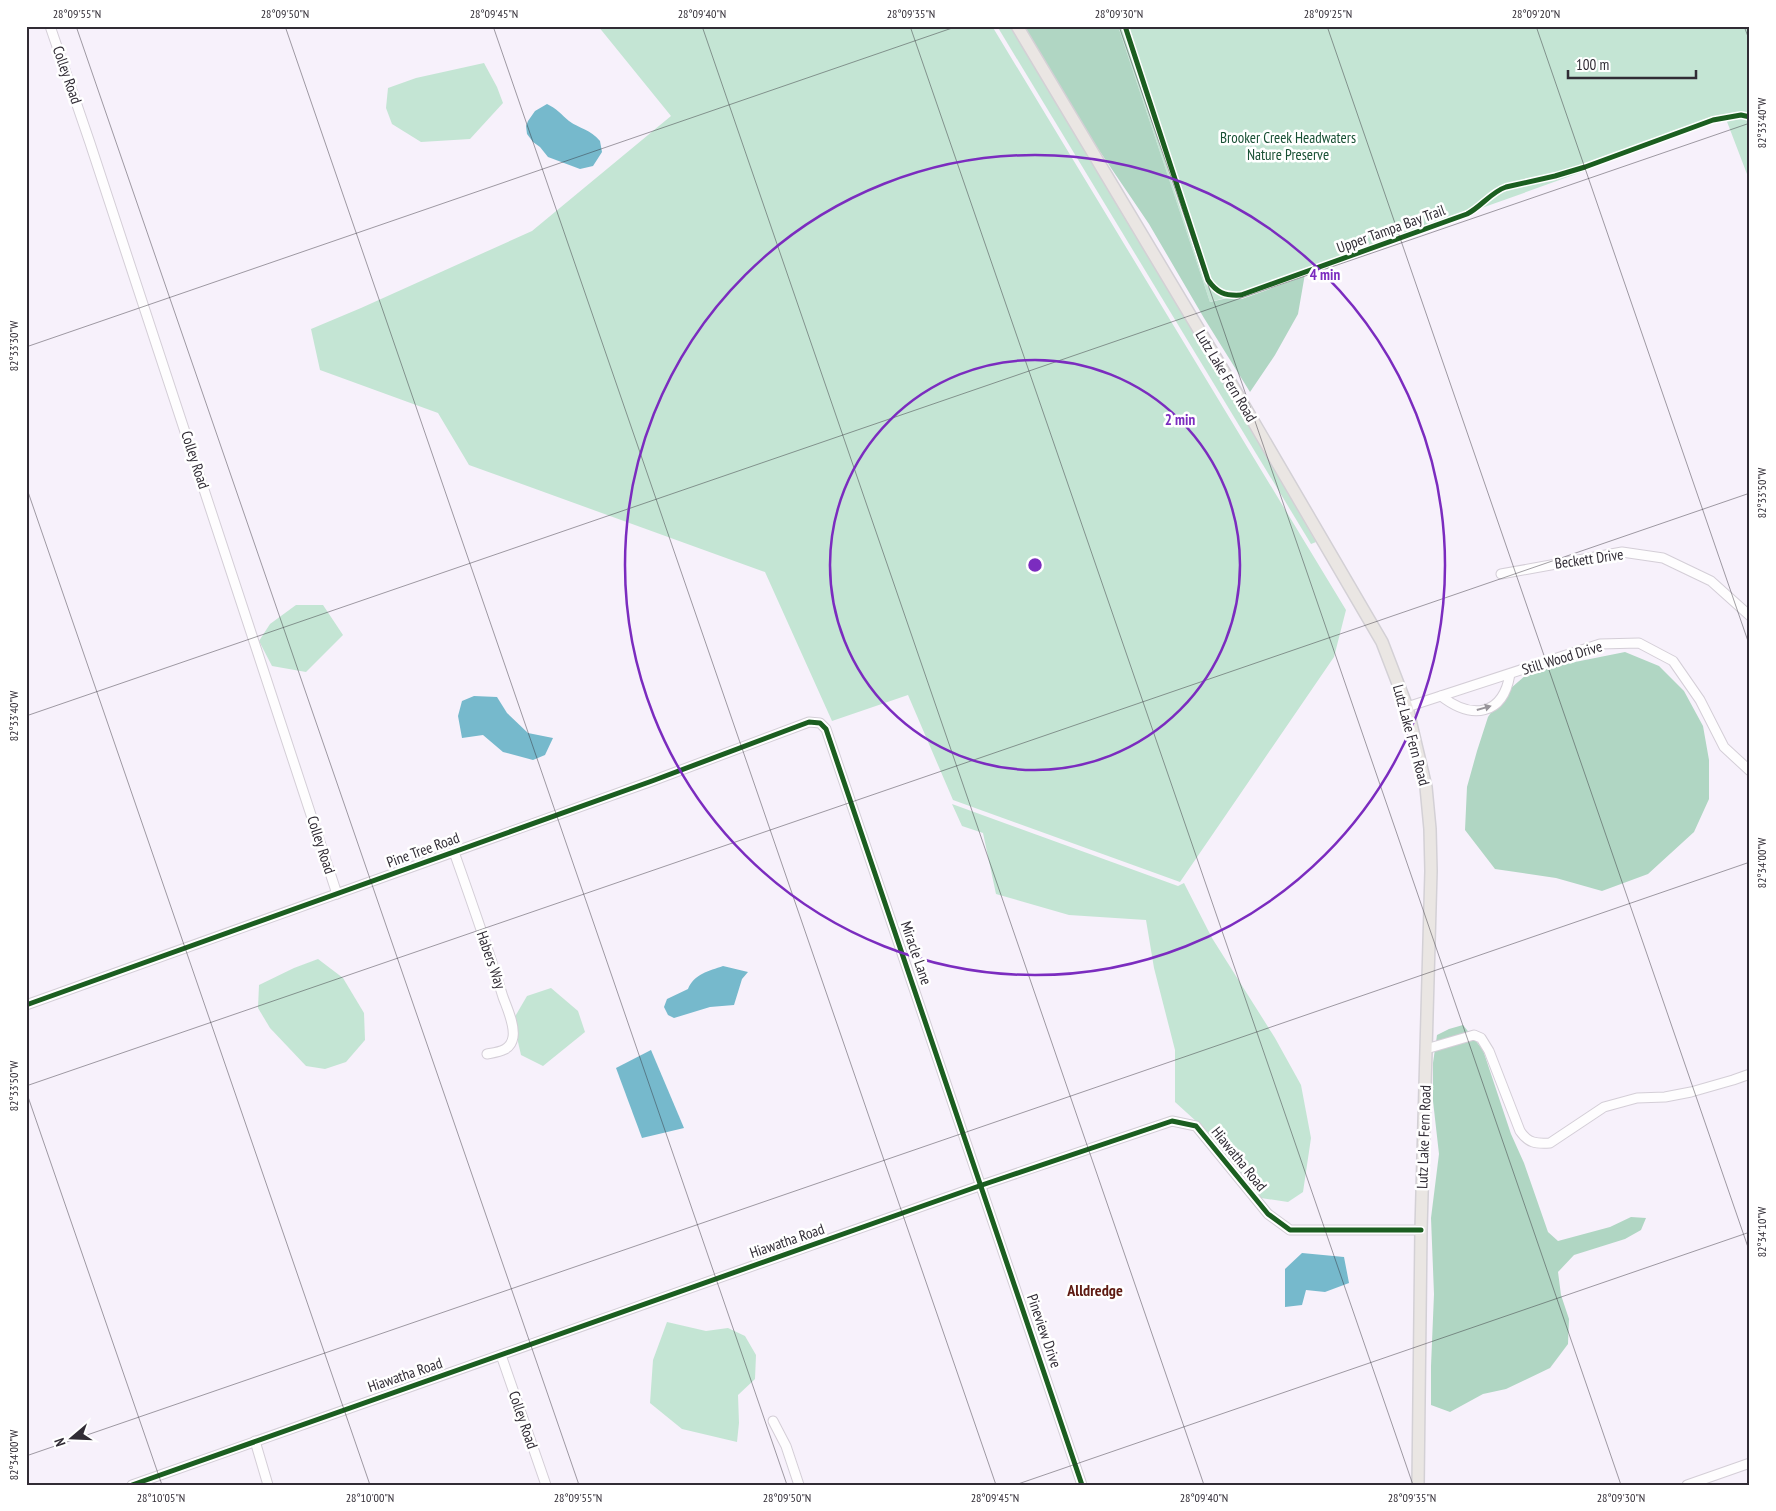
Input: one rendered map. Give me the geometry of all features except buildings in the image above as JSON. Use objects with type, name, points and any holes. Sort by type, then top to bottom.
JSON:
[{"type":"main road","name":"Lutz Lake Fern Road","points":[[1018,26],[1382,642],[1407,707],[1426,787],[1430,828],[1431,879],[1421,1230],[1418,1485]]},
{"type":"street","name":"Colley Road","points":[[50,26],[90,142],[337,894]]},
{"type":"street","name":"Beckett Drive","points":[[1500,574],[1622,552],[1663,558],[1712,581],[1750,616]]},
{"type":"street","name":"Still Wood Drive","points":[[1407,707],[1600,644],[1639,643],[1673,661],[1700,700],[1724,746],[1750,771]]},
{"type":"street","points":[[1441,696],[1465,710],[1488,709],[1501,700],[1508,688],[1510,674]]},
{"type":"street","name":"Pine Tree Road","points":[[26,1005],[652,781],[809,722],[820,723],[826,729]]},
{"type":"street","name":"Miracle Lane","points":[[826,729],[982,1186]]},
{"type":"street","name":"Habers Way","points":[[454,852],[511,1020],[513,1036],[509,1047],[500,1052],[487,1054]]},
{"type":"street","points":[[1426,1049],[1474,1035],[1481,1038],[1489,1051],[1520,1132],[1525,1139],[1532,1143],[1540,1144],[1550,1142],[1604,1108],[1637,1098],[1665,1097],[1691,1092],[1750,1074]]},
{"type":"street","name":"Hiawatha Road","points":[[132,1485],[1172,1121],[1196,1126],[1268,1214],[1290,1230],[1421,1230]]},
{"type":"street","name":"Pineview Drive","points":[[982,1186],[1082,1485]]},
{"type":"street","name":"Colley Road","points":[[501,1355],[546,1485]]},
{"type":"street","points":[[774,1421],[786,1446],[798,1485]]},
{"type":"street","points":[[255,1441],[268,1485]]},
{"type":"street","points":[[1687,1485],[1750,1463]]},
{"type":"green space","points":[[598,26],[992,26],[1346,610],[1334,657],[1180,882],[953,800],[908,695],[832,721],[765,572],[469,465],[438,413],[320,370],[311,329],[532,231],[671,116]]},
{"type":"green space","points":[[997,26],[1012,26],[1228,387],[1316,542],[1311,544]]},
{"type":"green space","points":[[1022,26],[1118,26],[1210,302],[1241,295],[1306,268],[1298,314],[1275,355],[1250,392],[1149,224],[1088,134]]},
{"type":"green space","name":"Brooker Creek Headwaters Nature Preserve","points":[[1118,26],[1750,26],[1750,182],[1726,119],[1260,287],[1210,302]]},
{"type":"green space","points":[[484,63],[503,103],[470,139],[421,142],[392,124],[386,108],[388,88],[416,78]]},
{"type":"green space","points":[[296,605],[323,605],[343,635],[306,672],[272,666],[259,641],[270,624]]},
{"type":"green space","points":[[1625,652],[1659,666],[1684,691],[1703,726],[1709,760],[1709,799],[1694,832],[1648,874],[1602,891],[1556,878],[1495,869],[1465,830],[1467,787],[1488,717],[1503,695],[1527,674]]},
{"type":"green space","points":[[952,804],[1178,886],[1184,883],[1212,938],[1275,1038],[1301,1085],[1311,1138],[1303,1192],[1288,1202],[1261,1198],[1208,1132],[1175,1102],[1175,1050],[1154,968],[1146,920],[1069,915],[996,894],[983,833],[962,826]]},
{"type":"green space","points":[[318,959],[343,978],[364,1013],[365,1040],[346,1062],[325,1069],[306,1066],[270,1028],[258,1008],[259,985]]},
{"type":"green space","points":[[551,988],[578,1011],[585,1032],[543,1066],[521,1055],[513,1020],[527,996]]},
{"type":"green space","points":[[1463,1025],[1483,1050],[1511,1134],[1524,1163],[1548,1232],[1558,1241],[1610,1227],[1631,1217],[1646,1218],[1641,1230],[1625,1239],[1574,1255],[1558,1272],[1561,1295],[1569,1319],[1568,1344],[1550,1368],[1506,1389],[1483,1394],[1450,1412],[1431,1405],[1434,1294],[1431,1218],[1439,1154],[1433,1101],[1433,1063],[1437,1035]]},
{"type":"green space","points":[[667,1322],[706,1331],[728,1328],[745,1336],[756,1355],[755,1379],[738,1395],[739,1423],[737,1442],[682,1429],[650,1403],[653,1360]]},
{"type":"water","points":[[547,104],[600,141],[602,152],[593,166],[580,169],[548,157],[527,134],[526,126],[528,121],[535,111]]},
{"type":"water","points":[[474,696],[497,697],[507,713],[528,733],[553,738],[545,755],[533,760],[503,752],[483,735],[462,738],[458,716],[462,701]]},
{"type":"water","points":[[723,966],[748,972],[742,979],[734,1005],[710,1007],[674,1018],[668,1015],[664,1007],[667,999],[688,989],[698,976]]},
{"type":"water","points":[[651,1050],[684,1128],[642,1138],[616,1068]]},
{"type":"water","points":[[1302,1253],[1344,1257],[1349,1283],[1325,1292],[1306,1290],[1302,1305],[1285,1307],[1285,1269]]},
{"type":"cycle path","name":"Upper Tampa Bay Trail","points":[[1125,26],[1208,280],[1218,291],[1230,295],[1241,295],[1467,214],[1496,192],[1506,187],[1585,167],[1713,120],[1741,115],[1750,117]]},
{"type":"cycle path","points":[[26,1005],[652,781],[809,722],[820,723],[826,729],[1082,1485]]},
{"type":"cycle path","points":[[132,1485],[982,1185],[1172,1121],[1196,1126],[1268,1214],[1290,1230],[1421,1230]]},
{"type":"district","name":"Alldredge","points":[[1095,1290]]}]
